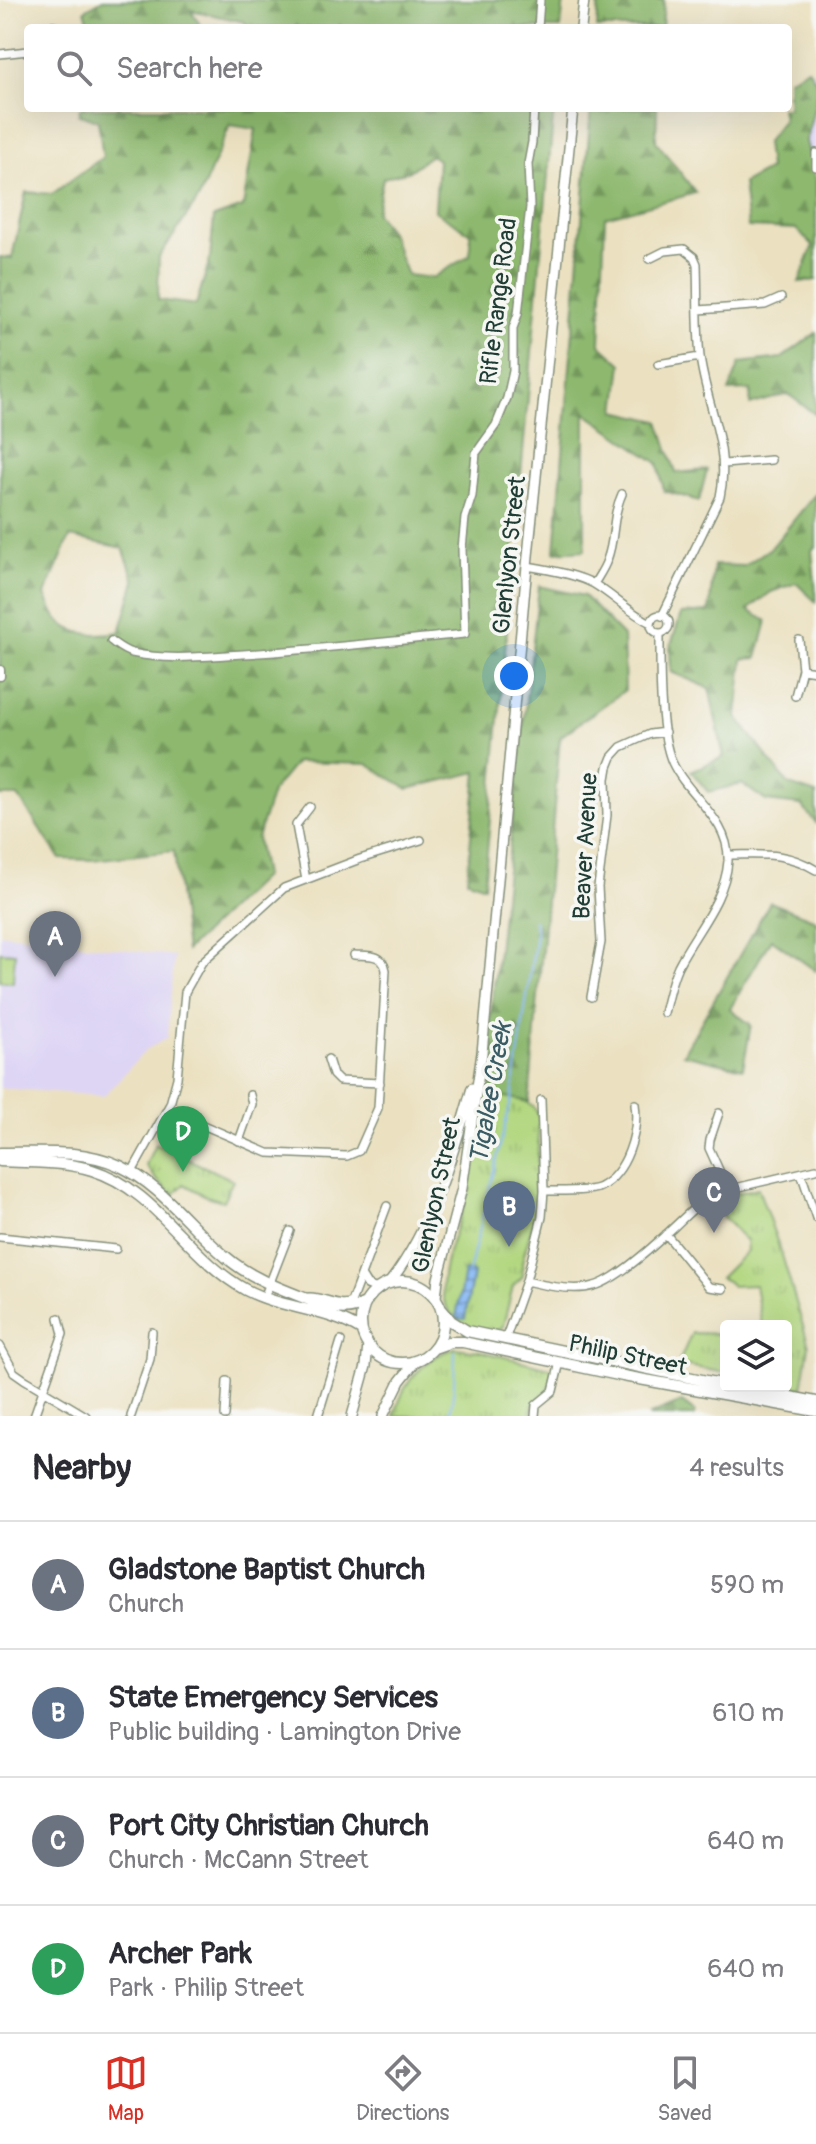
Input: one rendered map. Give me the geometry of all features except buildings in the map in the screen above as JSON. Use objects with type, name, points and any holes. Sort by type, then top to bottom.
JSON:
[{"type":"main road","points":[[581,24],[584,0]]},
{"type":"main road","name":"Glenlyon Street","points":[[436,1297],[462,1188],[482,1053],[573,112]]},
{"type":"main road","name":"Glenlyon Street","points":[[390,1282],[419,1236],[451,1160],[482,1053]]},
{"type":"main road","points":[[0,1153],[75,1154],[107,1161],[132,1172],[164,1196],[225,1257],[244,1271],[337,1309],[347,1310],[365,1303]]},
{"type":"main road","points":[[0,1161],[68,1165],[109,1177],[154,1207],[187,1242],[237,1285],[264,1298],[340,1319],[361,1330]]},
{"type":"main road","points":[[130,1189],[132,1172]]},
{"type":"main road","points":[[383,1416],[400,1381],[416,1361],[434,1348],[443,1330],[442,1310],[427,1288],[415,1282],[390,1282],[377,1289],[365,1303],[361,1330],[368,1345],[378,1355],[390,1361],[416,1361]]},
{"type":"main road","name":"Philip Street","points":[[442,1310],[451,1321],[467,1331],[560,1362],[816,1411]]},
{"type":"main road","name":"Philip Street","points":[[434,1348],[458,1342],[504,1344],[720,1384]]},
{"type":"main road","points":[[352,1416],[366,1366],[368,1345]]},
{"type":"main road","points":[[764,1392],[816,1402]]},
{"type":"street","points":[[538,24],[540,0]]},
{"type":"street","points":[[0,54],[24,51]]},
{"type":"street","name":"Rifle Range Road","points":[[111,641],[132,653],[207,656],[287,652],[465,634],[462,549],[465,518],[472,496],[476,453],[496,425],[513,371],[513,328],[518,314],[530,207],[528,164],[534,112]]},
{"type":"street","points":[[816,153],[816,167]]},
{"type":"street","points":[[649,259],[665,251],[684,249],[697,264],[700,357],[724,464],[720,497],[662,616]]},
{"type":"street","points":[[699,310],[765,305],[781,298]]},
{"type":"street","points":[[658,364],[700,357]]},
{"type":"street","points":[[724,464],[771,460]]},
{"type":"street","points":[[594,584],[607,562],[615,510],[622,494]]},
{"type":"street","points":[[527,566],[594,584],[635,615],[651,623]]},
{"type":"street","points":[[660,634],[652,629],[651,623],[653,618],[662,616]]},
{"type":"street","points":[[660,634],[669,626],[662,616]]},
{"type":"street","points":[[660,634],[665,732],[673,763],[688,788],[715,819],[724,836],[728,855],[720,894],[676,970],[664,1013]]},
{"type":"street","points":[[795,696],[802,669],[799,640]]},
{"type":"street","points":[[802,669],[816,671]]},
{"type":"street","name":"Beaver Avenue","points":[[591,997],[601,942],[598,887],[607,815],[608,767],[621,747],[650,734],[665,732]]},
{"type":"street","points":[[306,880],[296,825],[310,807]]},
{"type":"street","points":[[132,1172],[168,1110],[177,1078],[185,992],[202,962],[284,888],[421,840]]},
{"type":"street","points":[[728,855],[781,856],[802,861],[816,870]]},
{"type":"street","points":[[168,1110],[268,1153],[347,1156],[359,1151],[376,1116],[385,966],[378,957],[354,955]]},
{"type":"street","points":[[328,1059],[333,1075],[339,1081],[380,1083]]},
{"type":"street","points":[[239,1141],[252,1104],[250,1095]]},
{"type":"street","points":[[504,1344],[526,1281],[542,1217],[541,1100]]},
{"type":"street","points":[[544,1191],[598,1189],[614,1177],[625,1164],[637,1119],[635,1104]]},
{"type":"street","points":[[719,1113],[709,1148],[728,1190]]},
{"type":"street","points":[[526,1281],[579,1288],[596,1286],[615,1276],[706,1198],[816,1169]]},
{"type":"street","points":[[801,1173],[816,1218]]},
{"type":"street","points":[[302,1297],[319,1297],[346,1304],[353,1299],[387,1206]]},
{"type":"street","points":[[264,1298],[290,1231]]},
{"type":"street","points":[[666,1234],[709,1287],[723,1289]]},
{"type":"street","points":[[0,1237],[116,1249]]},
{"type":"street","points":[[362,1277],[367,1285],[377,1289]]},
{"type":"street","points":[[34,1416],[63,1334],[59,1318]]},
{"type":"street","points":[[131,1416],[150,1359],[152,1332]]},
{"type":"street","points":[[318,1416],[341,1341]]},
{"type":"street","points":[[0,1346],[14,1372],[86,1416]]},
{"type":"street","points":[[535,1416],[536,1405],[553,1391],[560,1362]]},
{"type":"street","points":[[225,1416],[227,1381]]},
{"type":"shaded area","points":[[816,64],[816,212],[795,116]]},
{"type":"shaded area","points":[[0,933],[174,956],[167,1038],[146,1050],[104,1096],[0,1088]]},
{"type":"green space","points":[[103,0],[564,0],[561,24],[246,24],[191,10],[200,24],[89,24],[85,10]]},
{"type":"green space","points":[[599,0],[664,0],[662,24],[597,24]]},
{"type":"green space","points":[[808,68],[816,81],[816,100],[806,141],[816,181],[816,280],[799,282],[813,246],[796,229],[748,227],[743,183],[769,169],[766,142],[783,120],[782,112],[792,112],[792,77]]},
{"type":"green space","points":[[79,112],[554,112],[484,886],[467,879],[477,772],[408,789],[367,764],[296,762],[273,790],[257,838],[264,876],[186,951],[174,851],[92,860],[60,859],[18,796],[0,796],[0,257],[12,258],[26,192],[52,194],[103,157],[98,120],[79,115]],"holes":[[[230,125],[256,129],[243,207],[214,217],[210,259],[196,305],[158,300],[159,257],[199,198]],[[431,155],[438,160],[435,211],[470,233],[470,255],[432,278],[407,275],[390,232],[376,213],[383,178],[409,171]],[[70,537],[123,548],[135,581],[120,632],[78,632],[63,625],[54,614],[45,595]]]},
{"type":"green space","points":[[591,112],[657,112],[656,141],[696,193],[605,217],[600,344],[622,364],[616,411],[659,421],[676,473],[707,470],[699,501],[664,491],[658,463],[585,413],[585,550],[555,552]]},
{"type":"green space","points":[[816,333],[816,415],[788,394],[750,405],[751,390],[729,391],[740,363],[782,358]]},
{"type":"green space","points":[[816,493],[816,547],[812,550],[816,602],[796,583],[771,592],[748,610],[767,621],[757,658],[743,659],[737,717],[789,785],[816,794],[816,823],[801,805],[766,801],[742,784],[708,792],[691,771],[724,757],[709,688],[671,672],[670,648],[681,614],[709,612],[714,565],[744,566],[772,547]]},
{"type":"green space","points":[[539,586],[584,596],[623,636],[625,690],[560,737],[529,1102],[482,1092]]},
{"type":"green space","points":[[770,902],[816,920],[816,971],[771,939],[730,1009],[751,1025],[743,1068],[683,1054]]},
{"type":"green space","points":[[0,952],[15,953],[13,982],[0,981]]},
{"type":"green space","points":[[482,1092],[524,1100],[539,1117],[536,1211],[522,1262],[523,1276],[513,1286],[503,1326],[498,1332],[467,1326],[452,1315],[444,1301],[442,1285],[449,1248],[466,1197]]},
{"type":"green space","points":[[155,1144],[233,1180],[223,1201],[184,1184],[173,1195],[146,1165]]},
{"type":"green space","points":[[758,1188],[809,1346],[802,1388],[792,1386],[792,1320],[761,1320],[755,1285],[732,1286],[720,1278],[747,1251],[746,1241],[711,1204],[718,1198]]},
{"type":"green space","points":[[692,1333],[720,1334],[720,1372],[678,1364]]},
{"type":"green space","points":[[455,1348],[554,1369],[552,1382],[534,1403],[531,1416],[394,1416],[405,1389],[416,1373],[428,1362]]},
{"type":"green space","points":[[682,1402],[695,1412],[694,1416],[648,1416]]},
{"type":"water","points":[[464,1271],[473,1273],[465,1319],[456,1318]]},
{"type":"waterway","name":"Tigalee Creek","points":[[469,1272],[512,1097],[536,934],[534,920]]},
{"type":"waterway","name":"Tigalee Creek","points":[[450,1416],[455,1351]]},
{"type":"place","name":"Gladstone Baptist Church","points":[[55,977]]},
{"type":"place","name":"Archer Park","points":[[183,1172]]},
{"type":"place","name":"Port City Christian Church","points":[[714,1233]]},
{"type":"place","name":"State Emergency Services","points":[[509,1247]]}]
